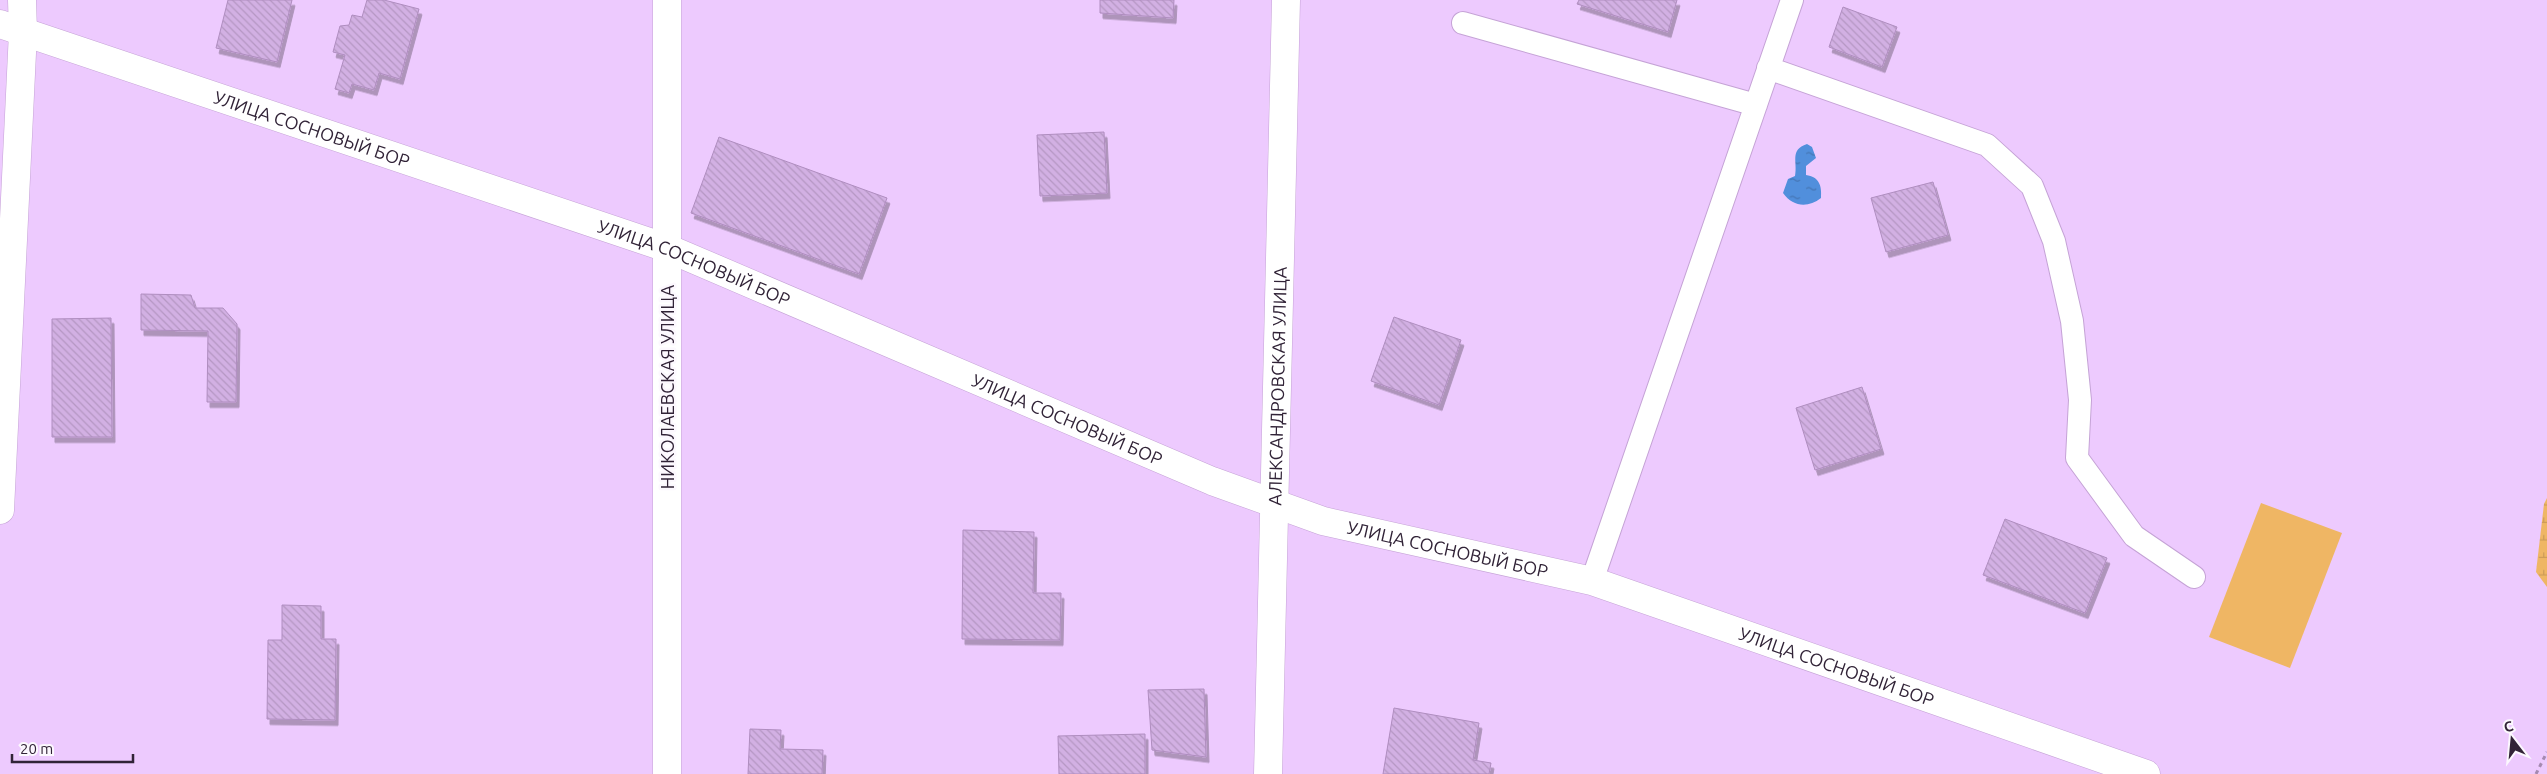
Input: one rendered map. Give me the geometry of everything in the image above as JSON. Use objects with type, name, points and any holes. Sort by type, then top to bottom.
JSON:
[{"type":"street","points":[[0,510],[11,28],[22,0]]},
{"type":"street","name":"НИКОЛАЕВСКАЯ УЛИЦА","points":[[667,0],[667,774]]},
{"type":"street","name":"АЛЕКСАНДРОВСКАЯ УЛИЦА","points":[[1268,774],[1286,0]]},
{"type":"street","name":"УЛИЦА СОСНОВЫЙ БОР","points":[[11,28],[667,248],[1212,481],[1273,504],[1323,521],[1592,581],[2118,769],[2146,774]]},
{"type":"lane","points":[[1592,581],[1792,0]]},
{"type":"lane","points":[[1463,23],[1756,105]]},
{"type":"lane","points":[[1768,68],[1987,145],[2032,186],[2054,241],[2072,321],[2080,400],[2077,458],[2134,536],[2194,577]]},
{"type":"path","points":[[2536,774],[2547,752]]},
{"type":"green space","points":[[2547,498],[2547,587],[2536,572],[2544,504]]},
{"type":"green space","points":[[2261,503],[2342,533],[2290,668],[2209,637]]},
{"type":"water","points":[[1807,144],[1812,147],[1816,158],[1806,166],[1806,175],[1819,182],[1821,198],[1806,205],[1801,205],[1791,201],[1783,193],[1788,179],[1795,176],[1796,153]]},
{"type":"building","points":[[228,0],[292,0],[277,62],[216,48]]},
{"type":"building","points":[[367,0],[384,0],[419,9],[400,79],[379,73],[374,90],[352,84],[349,93],[335,89],[345,55],[333,52],[340,26],[349,25],[352,15],[362,17]]},
{"type":"building","points":[[1100,0],[1174,0],[1173,18],[1100,13]]},
{"type":"building","points":[[1579,0],[1677,0],[1668,32],[1577,4]]},
{"type":"building","points":[[1843,7],[1897,27],[1882,67],[1829,47]]},
{"type":"building","points":[[1104,132],[1107,193],[1040,196],[1037,135]]},
{"type":"building","points":[[719,137],[887,198],[859,274],[691,213]]},
{"type":"building","points":[[1933,182],[1948,235],[1886,252],[1871,198]]},
{"type":"building","points":[[141,294],[191,295],[195,308],[223,308],[237,324],[236,402],[207,402],[208,331],[141,330]]},
{"type":"building","points":[[1394,317],[1461,340],[1439,405],[1371,381]]},
{"type":"building","points":[[111,318],[112,437],[52,437],[52,319]]},
{"type":"building","points":[[1862,387],[1881,449],[1815,470],[1796,408]]},
{"type":"building","points":[[2005,519],[2107,558],[2085,613],[1983,575]]},
{"type":"building","points":[[963,530],[1034,532],[1033,593],[1061,593],[1060,640],[962,639]]},
{"type":"building","points":[[282,605],[321,606],[321,639],[336,639],[335,720],[267,719],[268,640],[282,640]]},
{"type":"building","points":[[1204,689],[1206,757],[1152,750],[1148,690]]},
{"type":"building","points":[[1394,708],[1479,723],[1473,760],[1491,763],[1489,774],[1383,774]]},
{"type":"building","points":[[750,729],[781,730],[780,749],[823,750],[822,774],[748,774]]},
{"type":"building","points":[[1145,734],[1145,774],[1059,774],[1058,736]]}]
